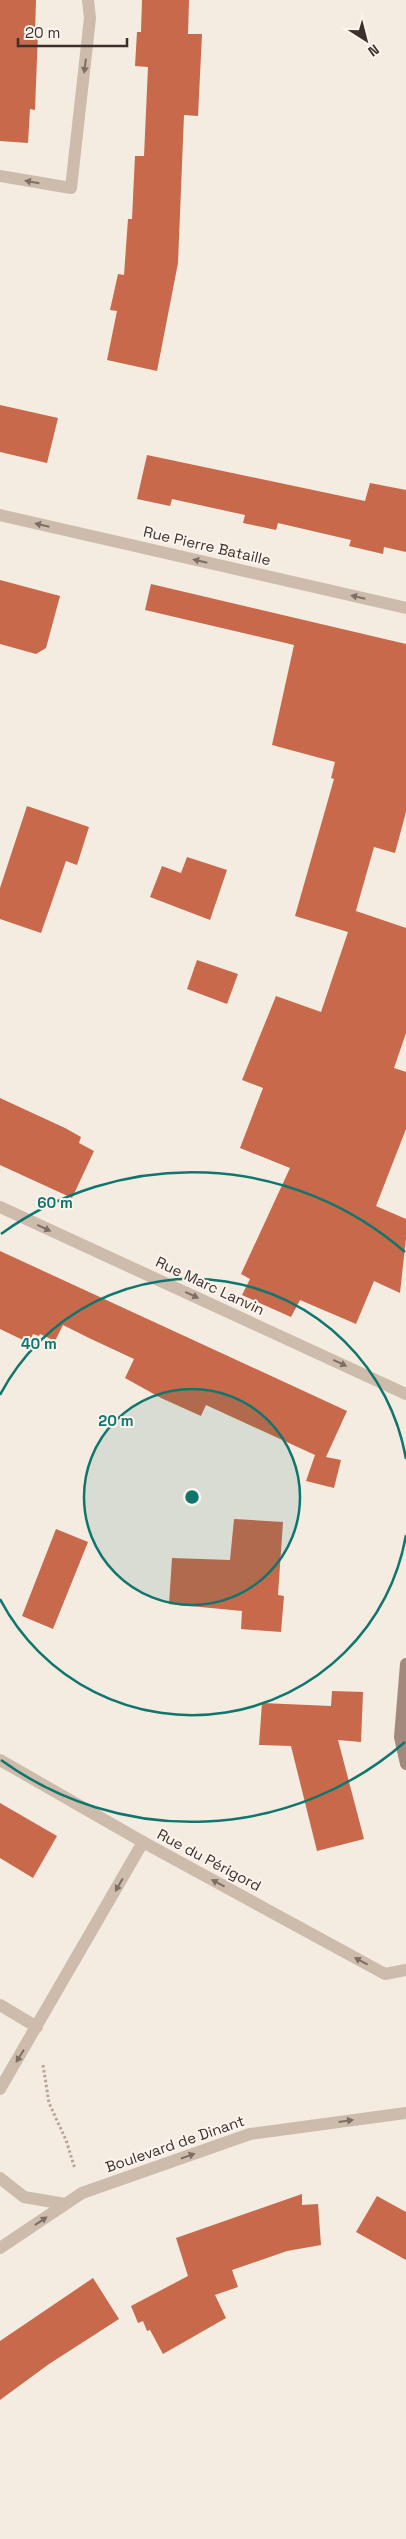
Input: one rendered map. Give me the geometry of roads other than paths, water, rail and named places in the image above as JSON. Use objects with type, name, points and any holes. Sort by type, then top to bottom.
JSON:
[{"type":"street","points":[[0,176],[71,188],[90,18],[88,0]]},
{"type":"street","name":"Rue Pierre Bataille","points":[[0,515],[406,608]]},
{"type":"street","name":"Rue Marc Lanvin","points":[[0,1207],[406,1394]]},
{"type":"street","points":[[406,1664],[400,1737],[406,1764]]},
{"type":"street","name":"Rue du Périgord","points":[[0,1760],[143,1842],[384,1974],[406,1970]]},
{"type":"street","points":[[0,2088],[143,1842]]},
{"type":"street","points":[[0,2005],[37,2027]]},
{"type":"street","name":"Boulevard de Dinant","points":[[0,2248],[82,2193],[250,2134],[406,2113]]},
{"type":"street","points":[[0,2178],[24,2197],[65,2204]]}]
